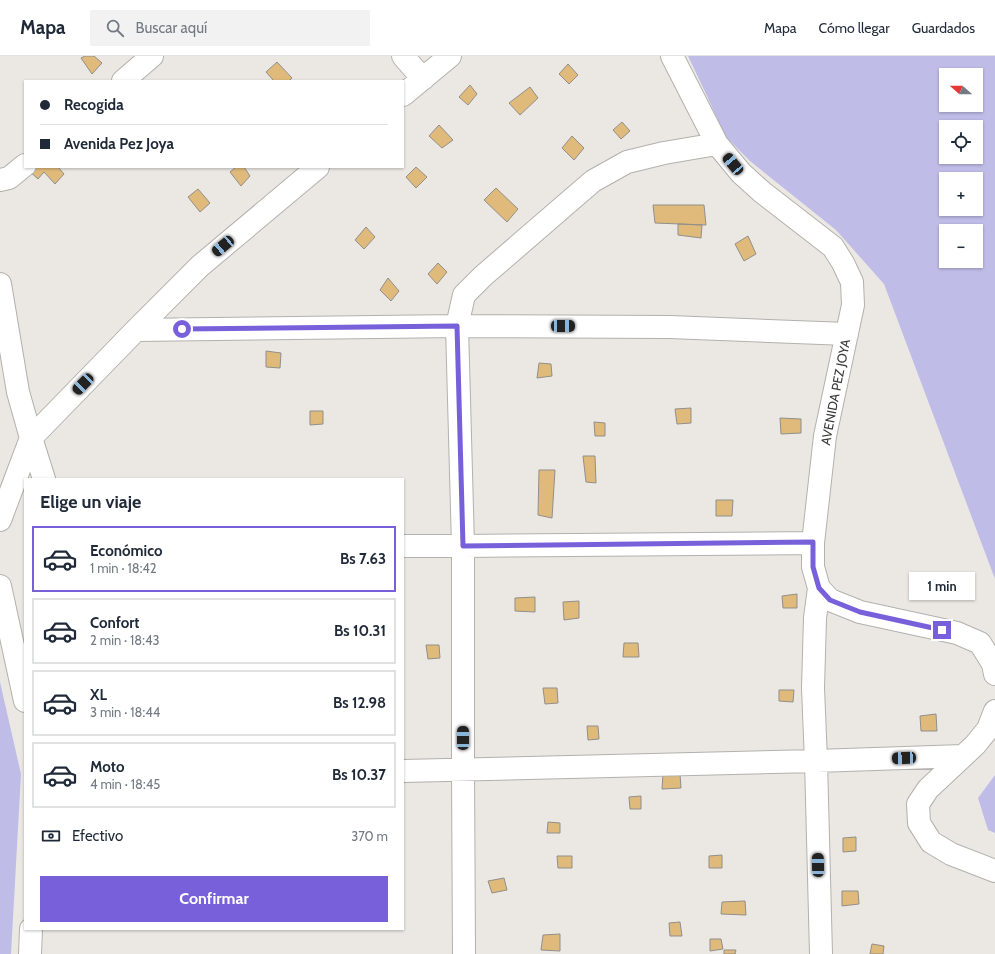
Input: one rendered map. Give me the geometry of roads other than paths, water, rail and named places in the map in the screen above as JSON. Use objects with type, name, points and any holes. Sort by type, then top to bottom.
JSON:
[{"type":"street","points":[[124,80],[152,56]]},
{"type":"street","points":[[403,56],[423,79]]},
{"type":"street","points":[[404,94],[450,56]]},
{"type":"street","name":"AVENIDA PEZ JOYA","points":[[672,56],[717,144],[741,173],[833,247],[852,282],[853,305],[825,436],[813,542],[813,567],[819,588]]},
{"type":"street","points":[[464,954],[463,546],[457,326],[464,295],[483,276],[593,181],[627,162],[664,153],[717,144]]},
{"type":"street","points":[[0,180],[9,178],[24,166]]},
{"type":"street","points":[[0,520],[31,438],[200,266],[317,168]]},
{"type":"street","points":[[0,284],[18,392],[44,478]]},
{"type":"street","points":[[136,330],[457,326],[670,327],[847,334]]},
{"type":"street","points":[[404,546],[813,542]]},
{"type":"street","points":[[0,586],[24,696]]},
{"type":"street","points":[[819,588],[830,600],[860,612],[957,633],[980,643],[993,664],[995,674]]},
{"type":"street","points":[[819,588],[815,618],[813,688],[821,954]]},
{"type":"street","points":[[995,711],[988,729],[975,745],[928,789],[918,804],[919,822],[932,842],[951,854],[995,871]]},
{"type":"street","points":[[404,771],[964,756]]},
{"type":"street","points":[[30,954],[31,930]]}]
